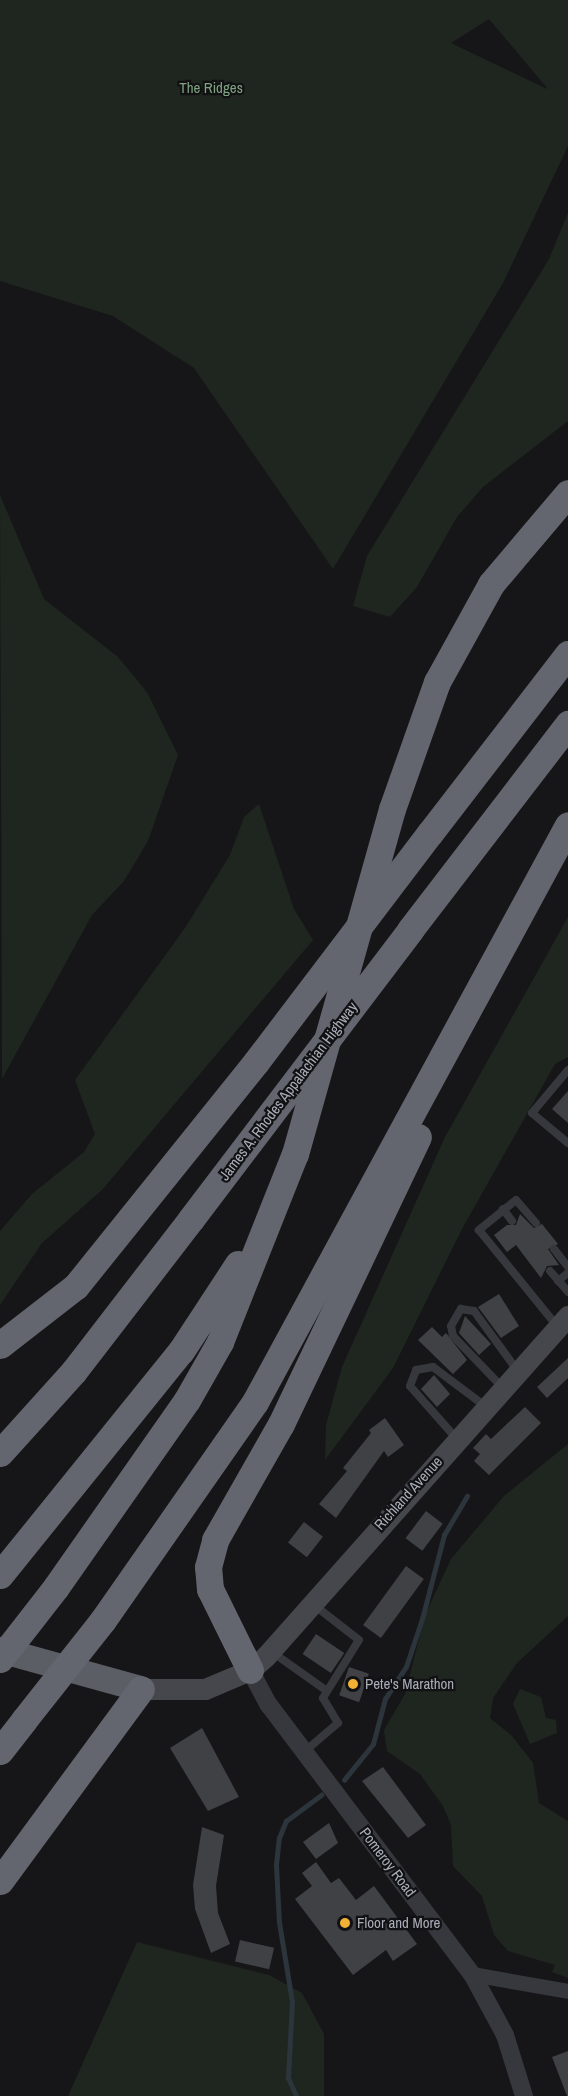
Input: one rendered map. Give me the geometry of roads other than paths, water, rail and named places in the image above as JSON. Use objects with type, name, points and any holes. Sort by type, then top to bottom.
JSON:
[{"type":"highway","points":[[0,1659],[56,1587],[187,1400],[220,1342],[295,1154],[392,809],[437,682],[491,584],[568,493]]},
{"type":"highway","points":[[0,1345],[76,1286],[256,1062],[568,654]]},
{"type":"highway","name":"James A. Rhodes Appalachian Highway","points":[[0,1453],[74,1371],[568,724]]},
{"type":"highway","points":[[0,1751],[103,1620],[255,1402],[568,825]]},
{"type":"highway","points":[[250,1670],[210,1589],[208,1567],[216,1534],[281,1424],[374,1237],[506,938]]},
{"type":"highway","points":[[0,1575],[109,1444],[211,1309],[295,1154]]},
{"type":"highway","points":[[0,1650],[141,1689],[0,1881]]},
{"type":"main road","name":"Richland Avenue","points":[[141,1689],[205,1689],[250,1670],[271,1652],[457,1439],[563,1322]]},
{"type":"street","name":"Pomeroy Road","points":[[250,1670],[304,1752],[472,1974],[505,2035],[524,2096]]},
{"type":"street","points":[[472,1974],[568,1991]]},
{"type":"lane","points":[[568,1071],[532,1113],[568,1143]]},
{"type":"lane","points":[[536,1223],[516,1200],[479,1230],[563,1322]]},
{"type":"lane","points":[[503,1209],[512,1221]]},
{"type":"lane","points":[[554,1249],[568,1267]]},
{"type":"lane","points":[[550,1271],[568,1292]]},
{"type":"lane","points":[[558,1281],[568,1273]]},
{"type":"lane","points":[[503,1388],[453,1336],[451,1326],[461,1309],[474,1311],[518,1372]]},
{"type":"lane","points":[[457,1439],[410,1386],[416,1370],[433,1367],[486,1407]]},
{"type":"lane","points":[[304,1752],[338,1723],[323,1698],[359,1640],[312,1603]]},
{"type":"lane","points":[[271,1652],[327,1691]]},
{"type":"waterway","points":[[344,1780],[373,1744],[385,1699],[406,1667],[422,1619],[444,1535],[467,1496]]},
{"type":"waterway","points":[[296,2096],[288,2078],[292,2002],[279,1923],[276,1865],[279,1838],[286,1821],[321,1795]]},
{"type":"place","name":"Pete's Marathon","points":[[353,1684]]},
{"type":"place","name":"Floor and More","points":[[345,1923]]},
{"type":"park label","name":"The Ridges","points":[[211,88]]}]
